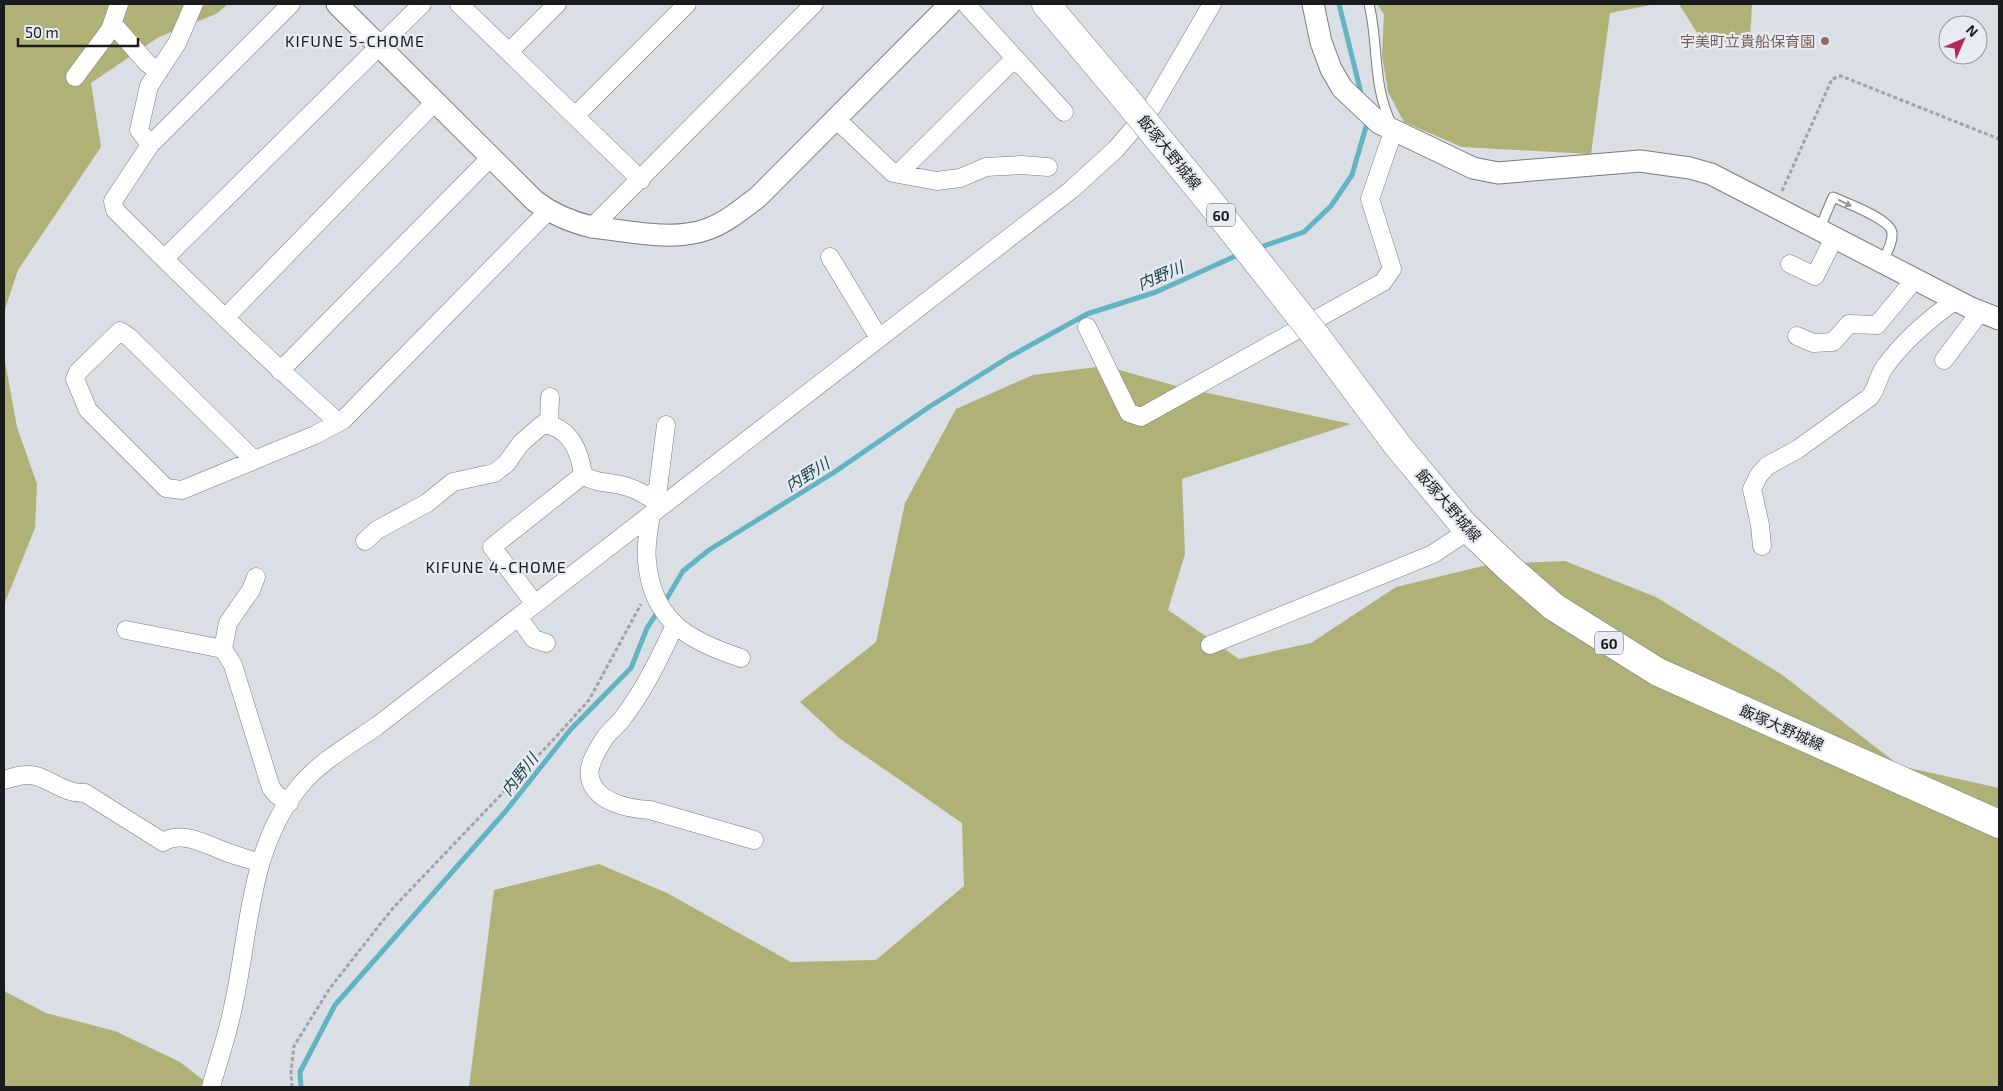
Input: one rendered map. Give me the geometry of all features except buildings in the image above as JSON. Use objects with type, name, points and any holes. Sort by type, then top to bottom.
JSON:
[{"type":"main road","name":"飯塚大野城線","points":[[1046,4],[1195,183],[1398,446],[1469,530],[1554,607],[1658,672],[1999,824]]},
{"type":"street","points":[[75,77],[112,24],[119,4]]},
{"type":"street","points":[[150,145],[139,130],[149,86],[177,43],[194,4]]},
{"type":"street","points":[[291,4],[150,145],[113,201],[115,210],[164,259],[280,371],[338,422]]},
{"type":"street","points":[[337,4],[535,202],[548,211],[578,224],[592,227],[677,235],[708,229],[734,215],[758,198],[950,4]]},
{"type":"street","points":[[164,259],[422,4]]},
{"type":"street","points":[[459,4],[510,51],[641,180]]},
{"type":"street","points":[[510,51],[558,4]]},
{"type":"street","points":[[575,116],[687,4]]},
{"type":"street","points":[[592,227],[641,180],[814,4]]},
{"type":"street","points":[[966,4],[1064,112]]},
{"type":"street","points":[[210,1087],[233,1008],[253,887],[260,863],[272,833],[299,786],[327,762],[535,604],[654,505],[879,338],[1071,190],[1116,149],[1152,107],[1212,4]]},
{"type":"street","points":[[1313,4],[1321,42],[1330,69],[1342,88],[1387,126],[1473,168],[1498,174],[1640,161],[1690,168],[1711,174],[1915,280],[1990,315],[1944,360]]},
{"type":"street","points":[[112,24],[147,63],[159,71]]},
{"type":"street","points":[[898,174],[1015,58]]},
{"type":"street","points":[[225,318],[435,102]]},
{"type":"street","points":[[836,119],[893,173],[937,181],[960,178],[986,167],[1021,165],[1048,167]]},
{"type":"street","points":[[1087,327],[1129,413],[1141,417],[1383,282],[1392,269],[1370,199],[1387,126]]},
{"type":"street","points":[[280,371],[491,157]]},
{"type":"street","points":[[254,460],[129,337],[120,331],[78,372],[75,379],[88,410],[166,488],[182,490],[315,435],[338,422],[354,409],[548,211]]},
{"type":"street","points":[[1790,264],[1815,276],[1826,234]]},
{"type":"street","points":[[830,257],[879,338]]},
{"type":"street","points":[[1797,336],[1813,343],[1833,342],[1849,324],[1877,324],[1915,280]]},
{"type":"street","points":[[1762,546],[1760,525],[1752,489],[1758,475],[1767,466],[1798,449],[1870,396],[1877,387],[1883,369],[1917,330],[1956,300]]},
{"type":"street","points":[[549,425],[550,397]]},
{"type":"street","points":[[365,541],[377,530],[426,503],[453,482],[494,473],[506,464],[535,429],[543,424],[554,425],[575,444],[581,457],[583,476]]},
{"type":"street","points":[[666,425],[646,559],[651,586],[672,623],[708,648],[741,658]]},
{"type":"street","points":[[583,476],[594,483],[627,486],[654,505]]},
{"type":"street","points":[[535,604],[492,547],[583,476]]},
{"type":"street","points":[[1210,645],[1433,554],[1469,530]]},
{"type":"street","points":[[256,577],[251,590],[228,623],[223,649],[233,665],[271,788],[277,795],[289,803]]},
{"type":"street","points":[[518,617],[534,639],[546,643]]},
{"type":"street","points":[[672,623],[627,712],[606,736],[593,760],[589,777],[595,790],[632,809],[650,810],[754,840]]},
{"type":"street","points":[[126,630],[223,649]]},
{"type":"street","points":[[4,780],[18,775],[34,775],[74,793],[85,792],[162,842],[168,839],[187,838],[199,840],[260,863]]},
{"type":"lane","points":[[1369,4],[1373,18],[1378,87],[1387,126]]},
{"type":"lane","points":[[1826,234],[1833,197],[1886,223],[1892,231],[1892,239],[1882,262]]},
{"type":"path","points":[[1775,207],[1832,79],[1841,76],[1999,139]]},
{"type":"path","points":[[292,1087],[291,1072],[294,1046],[330,988],[393,908],[589,700],[651,586]]},
{"type":"green space","points":[[4,4],[228,4],[216,14],[159,37],[91,83],[101,147],[18,270],[4,312]]},
{"type":"green space","points":[[1377,4],[1656,4],[1610,13],[1591,154],[1462,147],[1404,122],[1388,92],[1382,55],[1384,14]]},
{"type":"green space","points":[[1679,4],[1752,4],[1750,39],[1704,44]]},
{"type":"green space","points":[[4,356],[17,427],[37,484],[35,528],[4,605]]},
{"type":"green space","points":[[1105,366],[1180,387],[1351,424],[1182,479],[1185,554],[1168,610],[1239,659],[1311,643],[1396,587],[1491,564],[1565,561],[1656,597],[1781,674],[1900,766],[1999,788],[1999,1087],[469,1087],[494,890],[599,864],[667,893],[791,962],[876,960],[964,886],[962,823],[839,738],[800,702],[876,642],[905,503],[956,409],[1033,375]]},
{"type":"green space","points":[[4,991],[46,1013],[115,1031],[180,1062],[212,1087],[4,1087]]},
{"type":"waterway","name":"内野川","points":[[1339,4],[1362,97]]},
{"type":"waterway","name":"内野川","points":[[1258,248],[1304,232],[1331,206],[1352,175],[1368,120]]},
{"type":"waterway","name":"内野川","points":[[664,603],[683,571],[709,550],[833,473],[929,407],[1009,357],[1087,314],[1156,292],[1240,254]]},
{"type":"waterway","name":"内野川","points":[[301,1087],[300,1072],[335,1005],[505,812],[571,729],[631,668],[647,628],[659,610]]},
{"type":"place","name":"宇美町立貴船保育園","points":[[1825,41]]},
{"type":"district","name":"KIFUNE 5-CHOME","points":[[355,40]]},
{"type":"district","name":"KIFUNE 4-CHOME","points":[[496,566]]}]
